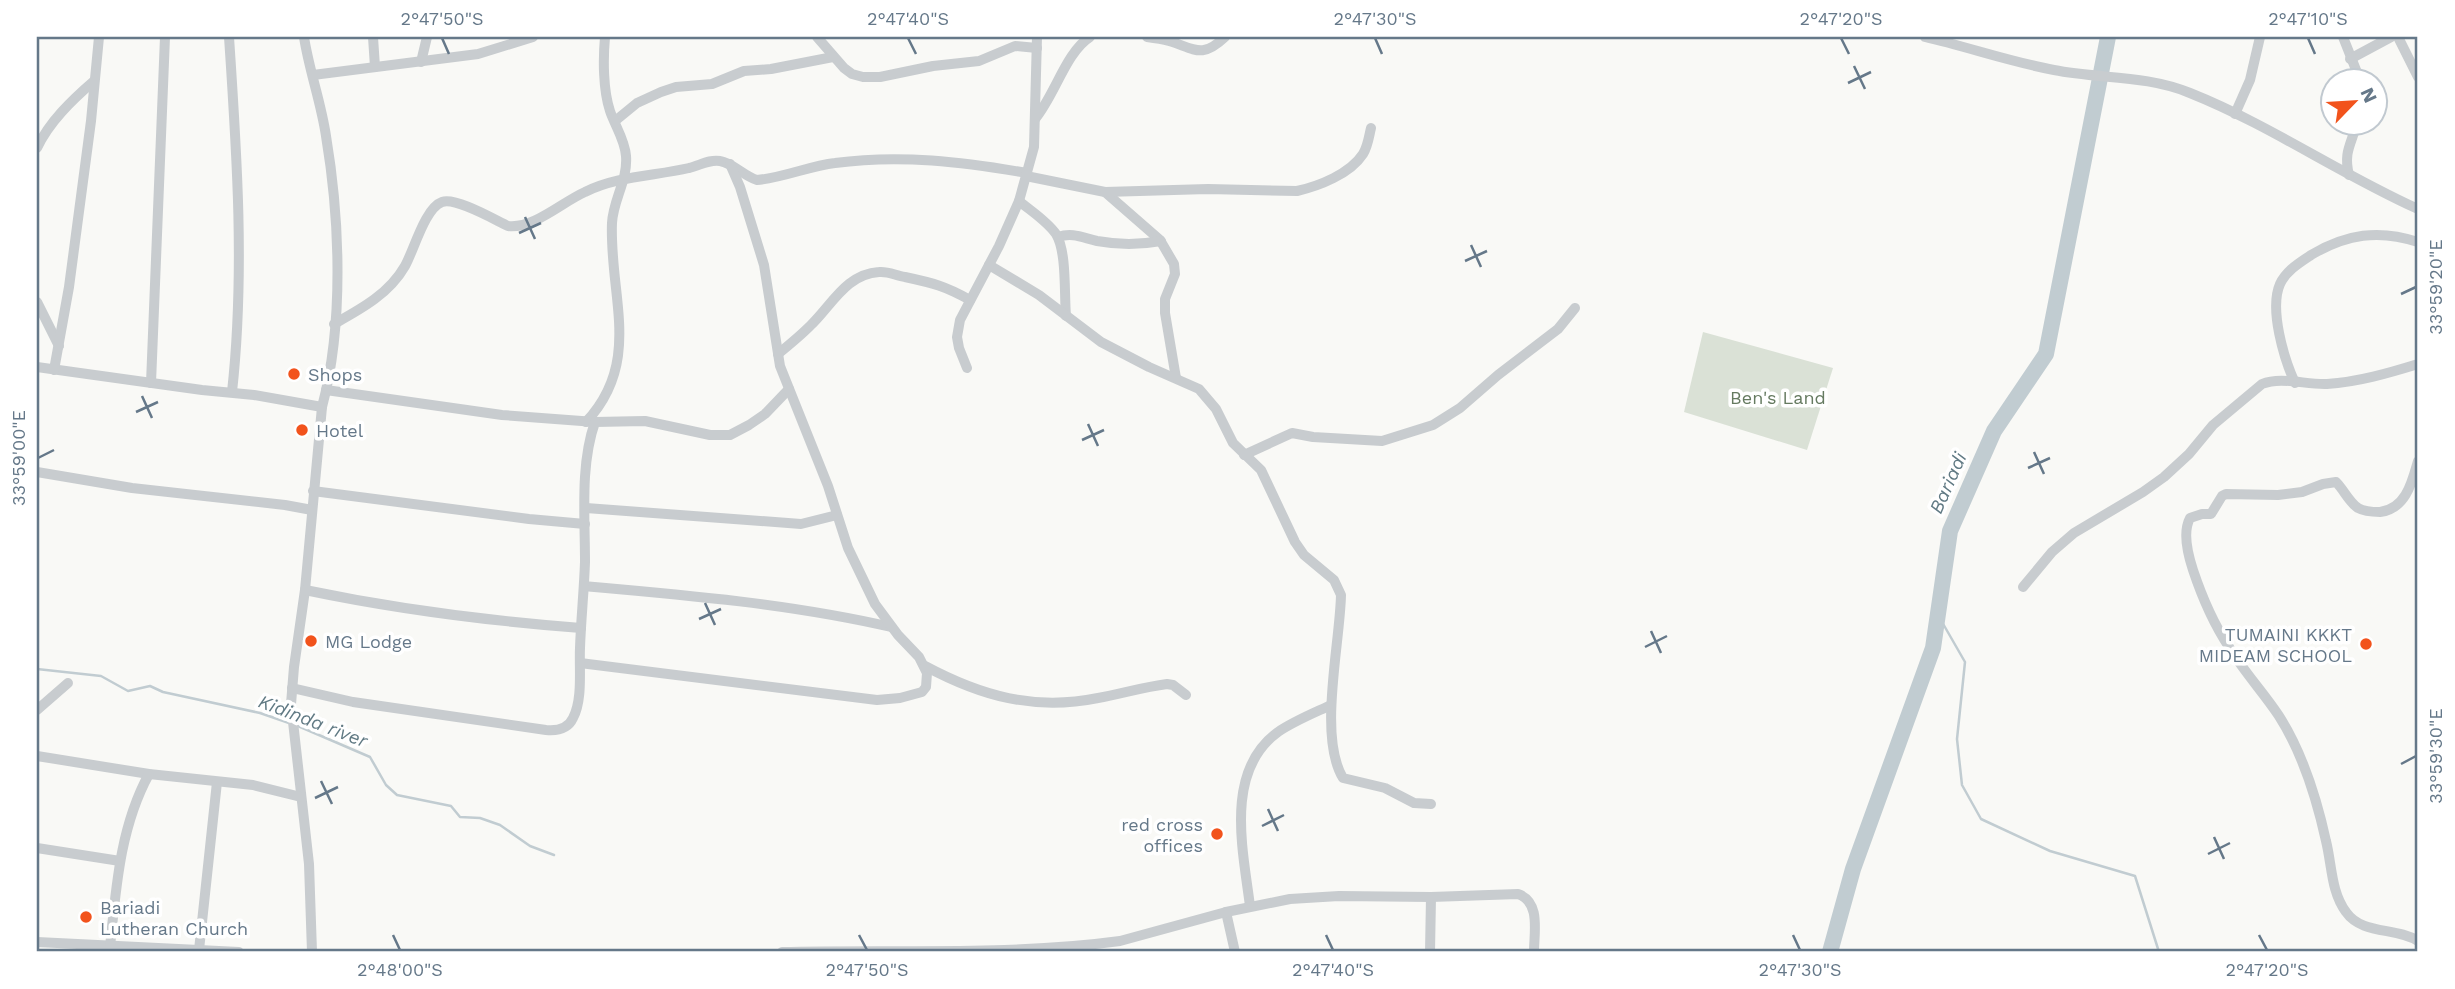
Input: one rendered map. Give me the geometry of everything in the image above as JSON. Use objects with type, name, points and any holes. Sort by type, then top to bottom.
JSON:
[{"type":"street","points":[[54,369],[91,121],[99,37]]},
{"type":"street","points":[[151,383],[165,37]]},
{"type":"street","points":[[229,37],[238,183],[238,306],[233,392]]},
{"type":"street","points":[[304,37],[326,137],[336,235],[338,291],[322,407],[291,704],[309,864],[312,952]]},
{"type":"street","points":[[373,37],[375,67]]},
{"type":"street","points":[[421,62],[426,37]]},
{"type":"street","points":[[313,75],[478,54],[533,37]]},
{"type":"street","points":[[292,688],[353,702],[553,731],[561,729],[573,718],[578,698],[587,461],[591,422],[607,396],[619,361],[621,337],[612,228],[616,202],[624,179],[626,158],[624,145],[608,103],[604,37]]},
{"type":"street","points":[[817,37],[833,57],[852,74],[880,77],[933,66],[979,61],[1015,46],[1037,42],[1034,147],[1018,201],[960,320],[957,337],[967,368]]},
{"type":"street","points":[[1035,119],[1048,104],[1074,51],[1090,37]]},
{"type":"street","points":[[1147,37],[1171,42],[1193,51],[1213,47],[1225,37]]},
{"type":"street","points":[[1925,37],[2054,70],[2100,77],[2116,76],[2190,93],[2305,148],[2349,175],[2418,209]]},
{"type":"street","points":[[2235,114],[2252,74],[2260,37]]},
{"type":"street","points":[[2343,37],[2353,66]]},
{"type":"street","points":[[2350,59],[2391,37]]},
{"type":"street","points":[[2398,37],[2418,77]]},
{"type":"street","points":[[615,121],[637,103],[668,89],[704,86],[744,71],[771,69],[833,57]]},
{"type":"street","points":[[37,148],[42,136],[57,118],[94,81]]},
{"type":"street","points":[[334,324],[360,310],[396,280],[406,265],[430,211],[442,202],[465,206],[515,227],[533,221],[587,190],[624,179],[692,167],[714,160],[730,164],[747,177],[757,180],[836,162],[891,158],[947,162],[1027,175],[1105,192],[1208,189],[1297,191],[1329,180],[1355,163],[1363,154],[1371,128]]},
{"type":"street","points":[[2349,175],[2346,157],[2351,136]]},
{"type":"street","points":[[730,164],[740,187],[764,265],[778,354],[789,389],[863,581],[891,627],[925,666],[976,691],[1019,699],[1069,702],[1167,684],[1173,685],[1186,695]]},
{"type":"street","points":[[1105,192],[1148,228],[1161,242],[1174,264],[1175,274],[1165,299],[1168,334],[1177,378]]},
{"type":"street","points":[[1018,201],[1052,228],[1058,237],[1066,316]]},
{"type":"street","points":[[1058,237],[1066,234],[1077,235],[1097,241],[1130,245],[1161,242]]},
{"type":"street","points":[[2295,383],[2282,346],[2277,311],[2279,286],[2288,272],[2320,249],[2351,236],[2396,237],[2418,242]]},
{"type":"street","points":[[989,265],[1039,295],[1101,342],[1199,389],[1209,400],[1233,443],[1257,465],[1265,477],[1295,542],[1304,555],[1334,580],[1341,595],[1331,705],[1333,754],[1343,778],[1385,788],[1414,803],[1431,804]]},
{"type":"street","points":[[778,354],[810,326],[843,288],[857,277],[891,272],[944,286],[970,300]]},
{"type":"street","points":[[37,302],[59,346]]},
{"type":"street","points":[[1244,455],[1292,433],[1312,437],[1382,441],[1433,425],[1460,408],[1558,329],[1575,308]]},
{"type":"street","points":[[2023,587],[2052,552],[2074,533],[2164,477],[2189,454],[2213,425],[2251,392],[2272,380],[2329,384],[2390,373],[2418,364]]},
{"type":"street","points":[[37,368],[233,392],[322,407]]},
{"type":"street","points":[[326,390],[502,415],[591,422],[645,421],[710,435],[730,435],[765,414],[789,389]]},
{"type":"street","points":[[2418,461],[2410,489],[2400,504],[2385,511],[2364,511],[2355,506],[2336,482],[2302,492],[2278,495],[2226,494],[2221,496],[2211,514],[2190,518],[2186,540],[2189,558],[2207,611],[2229,649],[2280,718],[2305,769],[2322,824],[2336,894],[2355,922],[2368,928],[2406,934],[2418,941]]},
{"type":"street","points":[[37,472],[132,488],[312,510]]},
{"type":"street","points":[[313,491],[585,524]]},
{"type":"street","points":[[586,508],[801,524],[837,515]]},
{"type":"street","points":[[584,586],[756,604],[891,627]]},
{"type":"street","points":[[305,590],[409,609],[513,623],[581,628]]},
{"type":"street","points":[[580,663],[877,700],[922,692],[928,678],[925,666]]},
{"type":"street","points":[[37,710],[68,683]]},
{"type":"street","points":[[1250,906],[1241,825],[1243,795],[1250,766],[1256,754],[1279,732],[1331,705]]},
{"type":"street","points":[[37,756],[149,774],[253,785],[301,797]]},
{"type":"street","points":[[110,947],[120,861],[138,793],[149,774]]},
{"type":"street","points":[[199,950],[217,782]]},
{"type":"street","points":[[37,848],[120,861]]},
{"type":"street","points":[[782,952],[1002,951],[1121,942],[1226,912],[1290,899],[1339,896],[1523,895],[1533,907],[1534,952]]},
{"type":"street","points":[[1430,952],[1431,897]]},
{"type":"street","points":[[1226,912],[1235,952]]},
{"type":"street","points":[[37,942],[239,952]]},
{"type":"green space","name":"Ben's Land","points":[[1703,332],[1833,368],[1807,450],[1684,412]]},
{"type":"waterway","name":"Bariadi","points":[[1830,952],[1853,869],[1933,648],[1950,531],[1994,431],[2046,354],[2108,37]]},
{"type":"waterway","points":[[1938,615],[1965,662],[1957,739],[1962,785],[1981,819],[2050,851],[2135,876],[2159,952]]},
{"type":"waterway","name":"Kidinda river","points":[[37,669],[101,676],[128,691],[150,686],[163,692],[260,713],[289,723]]},
{"type":"waterway","name":"Kidinda river","points":[[298,726],[370,757],[386,785],[397,795],[451,806],[460,817],[480,818],[500,825],[530,846],[554,855]]},
{"type":"place","name":"Shops","points":[[294,374]]},
{"type":"place","name":"Hotel","points":[[302,430]]},
{"type":"place","name":"MG Lodge","points":[[311,641]]},
{"type":"place","name":"TUMAINI KKKT MIDEAM SCHOOL","points":[[2366,644]]},
{"type":"place","name":"red cross offices","points":[[1217,834]]},
{"type":"place","name":"Bariadi Lutheran Church","points":[[86,917]]}]
